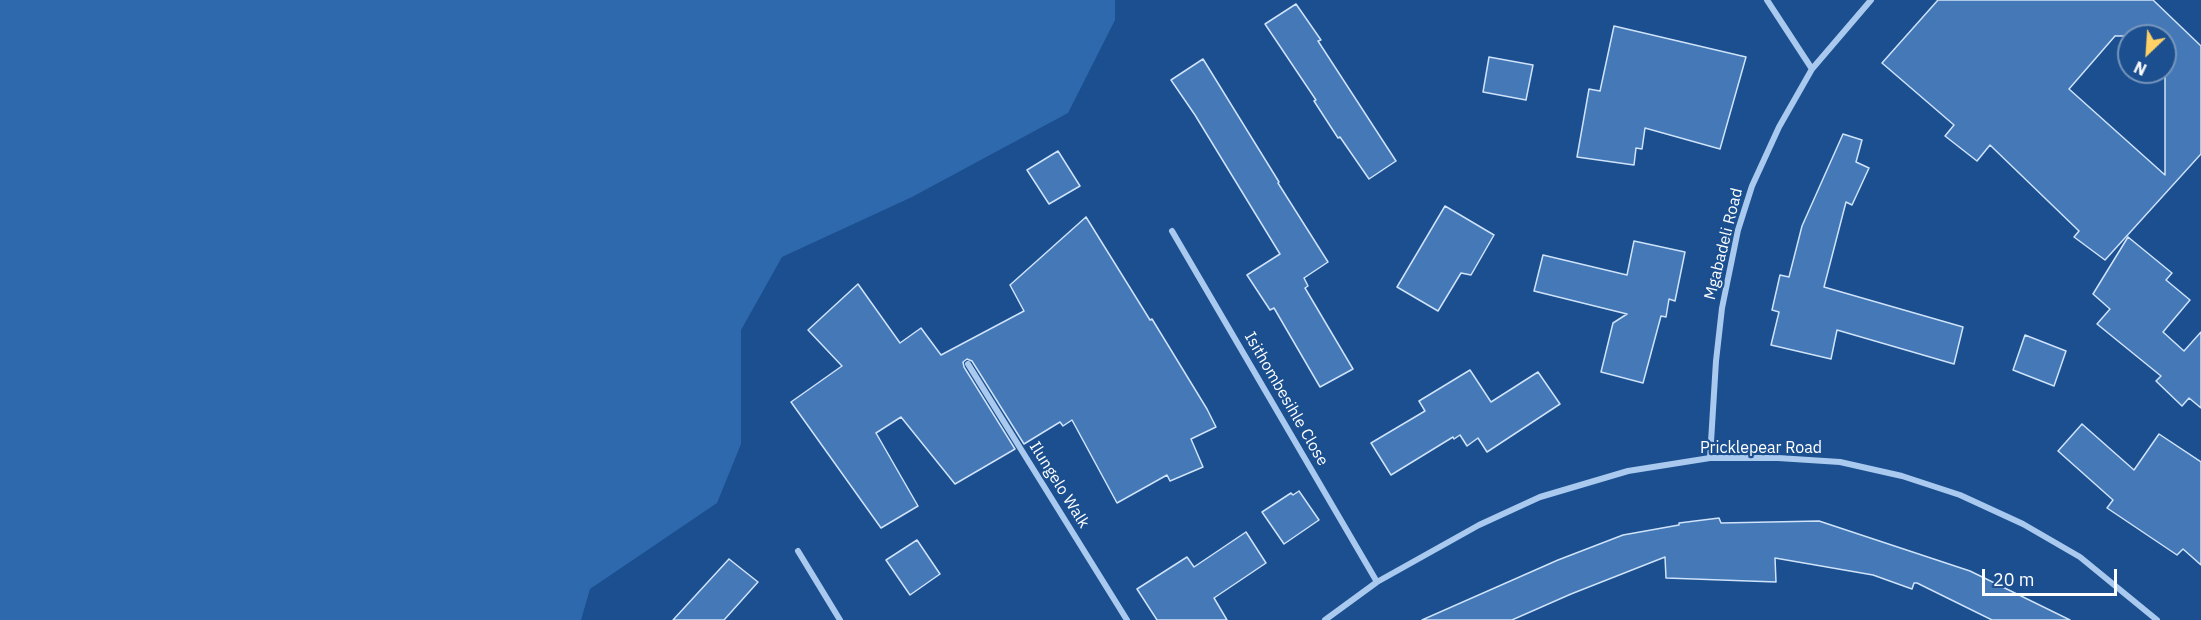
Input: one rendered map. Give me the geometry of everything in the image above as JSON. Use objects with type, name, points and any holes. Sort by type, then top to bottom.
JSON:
[{"type":"street","points":[[1767,0],[1812,69]]},
{"type":"street","name":"Mgabadeli Road","points":[[1710,458],[1721,319],[1738,230],[1752,186],[1779,127],[1812,69],[1871,0]]},
{"type":"street","name":"Isithombesihle Close","points":[[1172,231],[1377,582]]},
{"type":"street","name":"Ilungelo Walk","points":[[968,364],[1127,620]]},
{"type":"street","name":"Pricklepear Road","points":[[1325,620],[1377,582],[1479,525],[1540,497],[1628,471],[1710,458],[1778,458],[1840,462],[1902,476],[1960,495],[2023,524],[2080,557],[2157,620]]},
{"type":"street","points":[[798,551],[840,620]]},
{"type":"shaded area","points":[[0,0],[1115,0],[1115,20],[1068,113],[912,197],[782,257],[741,330],[741,444],[717,503],[590,589],[581,620],[0,620]]},
{"type":"building","points":[[1938,0],[2153,0],[2201,46],[2201,154],[2105,260],[2074,237],[2079,231],[1990,145],[1977,161],[1945,136],[1954,125],[1882,63]],"holes":[[[2117,24],[2177,24],[2177,84],[2165,84],[2165,175],[2069,89],[2117,36]]]},
{"type":"building","points":[[1296,4],[1396,161],[1369,179],[1340,137],[1338,138],[1314,101],[1316,100],[1265,24]]},
{"type":"building","points":[[1614,26],[1746,57],[1720,149],[1645,128],[1642,149],[1636,148],[1634,165],[1577,157],[1589,89],[1600,91]]},
{"type":"building","points":[[1489,57],[1533,65],[1526,100],[1483,92]]},
{"type":"building","points":[[1203,59],[1328,262],[1304,278],[1308,286],[1305,288],[1353,369],[1320,387],[1274,308],[1270,310],[1247,275],[1280,254],[1171,80]]},
{"type":"building","points":[[1843,134],[1862,140],[1856,162],[1869,168],[1852,205],[1846,202],[1824,287],[1963,327],[1954,364],[1837,330],[1831,359],[1771,345],[1779,312],[1772,310],[1780,275],[1789,277],[1802,226]]},
{"type":"building","points":[[1058,151],[1080,186],[1049,204],[1027,170]]},
{"type":"building","points":[[1445,206],[1494,235],[1471,275],[1461,273],[1438,311],[1397,287]]},
{"type":"building","points":[[1086,217],[1150,320],[1152,319],[1216,427],[1191,439],[1203,467],[1170,481],[1167,475],[1117,503],[1072,420],[1063,426],[1060,422],[1024,444],[972,361],[967,359],[963,362],[964,367],[1015,449],[955,484],[901,417],[876,433],[918,506],[881,528],[791,402],[842,366],[808,330],[858,284],[900,343],[921,328],[941,355],[1024,311],[1010,285]]},
{"type":"building","points":[[2128,237],[2172,273],[2166,280],[2190,300],[2163,332],[2184,351],[2201,332],[2201,408],[2189,398],[2182,406],[2156,381],[2161,376],[2097,324],[2110,309],[2093,294]]},
{"type":"building","points":[[1634,241],[1685,252],[1675,301],[1669,299],[1666,317],[1661,316],[1643,383],[1601,372],[1613,323],[1627,314],[1534,291],[1543,255],[1627,275]]},
{"type":"building","points":[[2025,335],[2066,351],[2054,386],[2013,370]]},
{"type":"building","points":[[1470,370],[1491,402],[1538,372],[1560,404],[1487,452],[1478,438],[1467,446],[1460,435],[1391,475],[1371,443],[1425,411],[1419,401]]},
{"type":"building","points":[[2082,424],[2134,470],[2159,434],[2201,462],[2201,565],[2183,549],[2177,555],[2107,508],[2113,500],[2058,451]]},
{"type":"building","points":[[1299,491],[1319,520],[1284,544],[1262,512],[1291,493],[1293,495]]},
{"type":"building","points":[[1719,518],[1721,523],[1819,521],[1970,571],[2070,620],[1992,620],[1917,583],[1914,583],[1912,589],[1873,575],[1775,558],[1776,582],[1666,578],[1665,557],[1512,620],[1422,620],[1558,560],[1623,535],[1679,525],[1679,523]]},
{"type":"building","points":[[1246,532],[1266,563],[1214,598],[1227,620],[1157,620],[1137,589],[1187,557],[1194,567]]},
{"type":"building","points":[[917,540],[940,574],[910,595],[886,560]]},
{"type":"building","points":[[729,559],[758,582],[724,620],[673,620]]}]
